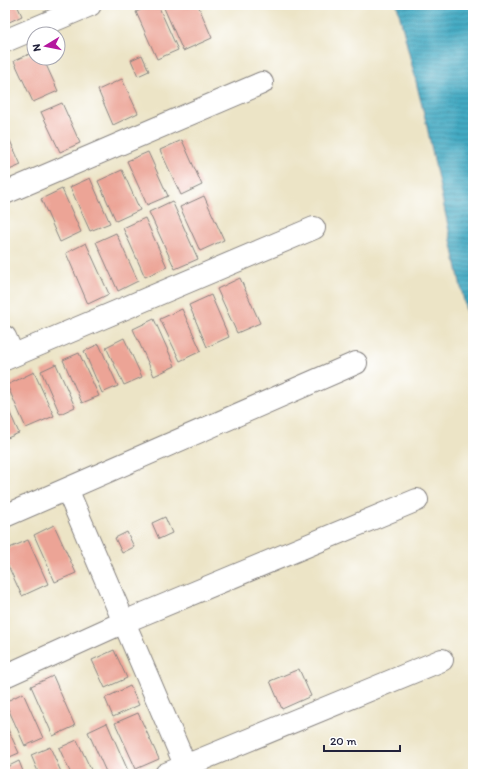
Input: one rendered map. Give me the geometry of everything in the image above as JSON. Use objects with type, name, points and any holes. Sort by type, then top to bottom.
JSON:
[{"type":"street","points":[[5,41],[90,5]]},
{"type":"street","points":[[5,193],[262,82]]},
{"type":"street","points":[[8,350],[314,228]]},
{"type":"street","points":[[5,516],[356,363]]},
{"type":"street","points":[[67,489],[124,622],[180,771],[442,660]]},
{"type":"street","points":[[5,676],[124,622],[417,500]]},
{"type":"water","points":[[397,5],[473,5],[473,344],[426,122]]},
{"type":"building","points":[[5,5],[17,5],[22,16],[5,24]]},
{"type":"building","points":[[151,5],[158,5],[178,50],[157,59],[136,12]]},
{"type":"building","points":[[170,5],[198,5],[212,38],[183,51],[164,8]]},
{"type":"building","points":[[142,55],[149,71],[138,76],[131,60]]},
{"type":"building","points":[[26,56],[26,66],[47,66],[58,91],[33,102],[14,61]]},
{"type":"building","points":[[122,79],[138,113],[113,125],[98,90]]},
{"type":"building","points":[[62,103],[80,143],[60,152],[41,112]]},
{"type":"building","points":[[7,134],[21,165],[7,171],[5,167],[5,135]]},
{"type":"building","points":[[182,140],[202,185],[181,195],[160,150]]},
{"type":"building","points":[[148,152],[168,196],[147,205],[127,161]]},
{"type":"building","points":[[122,170],[140,210],[116,221],[98,181]]},
{"type":"building","points":[[90,178],[110,223],[90,231],[70,187]]},
{"type":"building","points":[[62,189],[81,232],[60,242],[41,199]]},
{"type":"building","points":[[204,196],[224,240],[200,251],[180,207]]},
{"type":"building","points":[[172,201],[198,259],[175,269],[149,212]]},
{"type":"building","points":[[145,218],[167,267],[145,277],[123,228]]},
{"type":"building","points":[[116,233],[138,281],[118,291],[96,242]]},
{"type":"building","points":[[86,243],[109,294],[88,304],[66,253]]},
{"type":"building","points":[[240,278],[260,323],[237,333],[217,289]]},
{"type":"building","points":[[211,295],[229,337],[207,347],[189,305]]},
{"type":"building","points":[[182,309],[201,351],[180,361],[160,319]]},
{"type":"building","points":[[154,319],[175,366],[154,376],[133,329]]},
{"type":"building","points":[[124,338],[142,377],[124,385],[106,347]]},
{"type":"building","points":[[99,344],[118,386],[102,393],[84,351]]},
{"type":"building","points":[[79,353],[99,396],[82,403],[63,360]]},
{"type":"building","points":[[56,364],[75,407],[60,414],[41,371]]},
{"type":"building","points":[[34,372],[54,416],[26,428],[7,385]]},
{"type":"building","points":[[5,402],[19,433],[5,439]]},
{"type":"building","points":[[165,517],[172,533],[159,539],[152,523]]},
{"type":"building","points":[[54,525],[76,573],[55,582],[34,535]]},
{"type":"building","points":[[127,532],[134,547],[122,553],[115,538]]},
{"type":"building","points":[[28,540],[48,584],[22,596],[5,559],[5,550]]},
{"type":"building","points":[[114,650],[127,678],[105,688],[92,660]]},
{"type":"building","points":[[299,669],[311,696],[282,709],[270,681]]},
{"type":"building","points":[[53,676],[75,726],[53,736],[31,686]]},
{"type":"building","points":[[130,686],[139,705],[113,717],[105,698]]},
{"type":"building","points":[[23,693],[43,738],[25,746],[5,702]]},
{"type":"building","points":[[138,713],[159,759],[136,769],[115,723]]},
{"type":"building","points":[[5,723],[19,753],[5,759]]},
{"type":"building","points":[[107,723],[129,773],[127,774],[107,774],[88,732]]},
{"type":"building","points":[[77,740],[93,774],[71,774],[59,748]]},
{"type":"building","points":[[50,747],[62,774],[39,774],[31,755]]},
{"type":"building","points":[[19,761],[24,774],[5,774],[5,768]]}]
